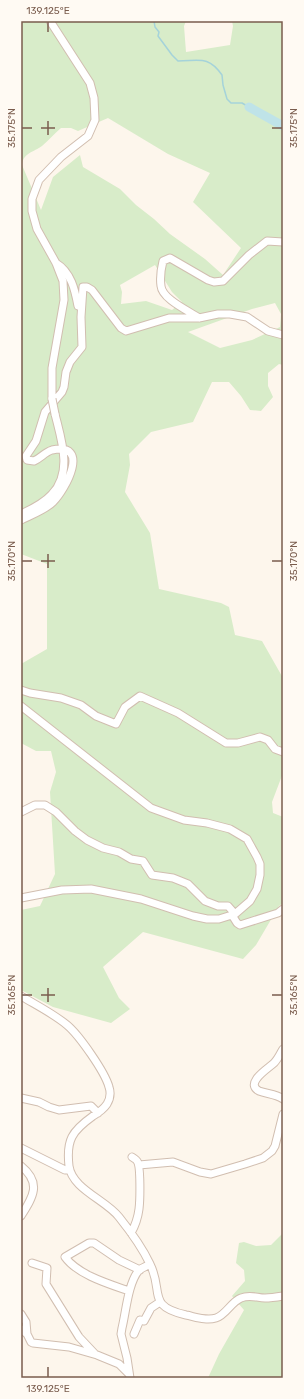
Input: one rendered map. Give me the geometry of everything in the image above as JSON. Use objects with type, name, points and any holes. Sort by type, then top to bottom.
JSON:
[{"type":"street","points":[[21,514],[44,501],[52,494],[59,486],[64,471],[63,450],[54,414],[52,399],[52,368],[64,300],[63,281],[56,263],[37,229],[32,211],[32,199],[39,180],[61,157],[88,136],[95,120],[94,98],[90,83],[50,21]]},
{"type":"street","points":[[199,318],[174,302],[163,292],[161,286],[163,261],[170,258],[208,280],[214,282],[223,281],[249,255],[267,241],[280,242]]},
{"type":"street","points":[[56,263],[65,269],[75,291],[78,306],[82,307]]},
{"type":"street","points":[[21,520],[53,502],[63,487],[73,465],[71,453],[63,450],[50,451],[34,462],[26,458],[26,454],[36,441],[45,412],[62,392],[66,372],[70,362],[82,347],[83,287],[87,287],[92,290],[126,331],[169,318],[199,318],[218,314],[239,315],[255,322],[268,331],[283,335]]},
{"type":"street","points":[[21,690],[60,698],[80,705],[96,716],[116,724],[125,707],[140,696],[178,713],[226,743],[238,743],[260,737],[268,740],[275,748],[283,752]]},
{"type":"street","points":[[21,706],[151,808],[184,820],[207,823],[230,829],[247,839],[255,850],[260,864],[259,883],[255,895],[234,915],[219,919],[207,919],[181,913],[140,899],[91,889],[62,890],[21,898]]},
{"type":"street","points":[[21,812],[35,805],[45,805],[56,812],[75,831],[87,840],[104,848],[119,852],[131,859],[143,862],[152,875],[174,878],[188,884],[205,901],[218,906],[228,906],[237,923],[240,925],[278,913],[283,909]]},
{"type":"street","points":[[21,996],[66,1024],[81,1040],[106,1080],[110,1094],[106,1106],[77,1128],[71,1137],[69,1151],[70,1170],[80,1185],[117,1215],[137,1240],[154,1273],[157,1293],[160,1302],[164,1307],[173,1312],[198,1318],[210,1319],[217,1318],[237,1300],[248,1296],[265,1298],[283,1296]]},
{"type":"street","points":[[283,1049],[275,1061],[257,1077],[254,1085],[256,1089],[278,1096],[283,1100]]},
{"type":"street","points":[[21,1098],[38,1102],[59,1110],[91,1106],[98,1113]]},
{"type":"street","points":[[139,1166],[168,1162],[211,1174],[263,1158],[272,1151],[275,1146],[283,1114]]},
{"type":"street","points":[[21,1148],[65,1170],[70,1170]]},
{"type":"street","points":[[131,1233],[136,1223],[139,1210],[139,1166],[137,1161],[132,1157]]},
{"type":"street","points":[[21,1166],[32,1177],[34,1193],[21,1216]]},
{"type":"street","points":[[130,1291],[87,1275],[65,1257],[89,1243],[94,1243],[119,1260],[140,1270]]},
{"type":"street","points":[[32,1263],[47,1268],[46,1284],[79,1337],[97,1355]]},
{"type":"street","points":[[130,1376],[121,1334],[130,1291],[135,1276],[140,1270],[150,1264]]},
{"type":"street","points":[[134,1334],[140,1320],[144,1321],[151,1308],[160,1302]]},
{"type":"street","points":[[21,1314],[26,1322],[27,1334],[31,1342],[69,1347],[97,1355],[119,1364],[130,1376]]},
{"type":"street","points":[[21,1329],[27,1334]]},
{"type":"green space","points":[[21,21],[186,21],[184,26],[186,52],[230,45],[233,26],[232,21],[283,21],[283,365],[279,364],[268,373],[268,386],[273,397],[261,411],[250,410],[229,382],[212,382],[193,422],[151,432],[129,454],[130,465],[125,492],[150,533],[159,589],[221,603],[229,607],[235,635],[262,641],[283,678],[283,773],[272,802],[273,813],[283,817],[283,903],[279,906],[256,945],[243,959],[143,932],[103,967],[119,998],[130,1009],[111,1023],[53,1007],[21,990],[21,910],[40,906],[55,874],[50,792],[56,772],[51,751],[36,751],[21,743],[21,664],[47,649],[47,564],[21,554]],"holes":[[[108,118],[168,154],[210,173],[193,202],[241,248],[223,275],[205,259],[170,234],[120,189],[83,167],[80,155],[53,177],[41,210],[22,165],[24,158],[29,153],[42,146],[61,128],[71,128],[78,131]],[[155,265],[172,292],[182,302],[172,310],[146,301],[121,304],[122,292],[120,285]],[[275,303],[281,314],[280,327],[252,340],[220,348],[188,332],[252,309]]]},
{"type":"green space","points":[[283,1233],[283,1378],[208,1378],[219,1354],[244,1310],[232,1296],[245,1281],[244,1270],[236,1263],[239,1243],[244,1242],[256,1246],[271,1245]]},
{"type":"waterway","points":[[154,21],[155,27],[159,32],[158,36],[178,61],[203,60],[212,64],[222,75],[227,99],[231,103],[242,103],[249,107]]},
{"type":"waterway","points":[[249,107],[283,126]]}]
